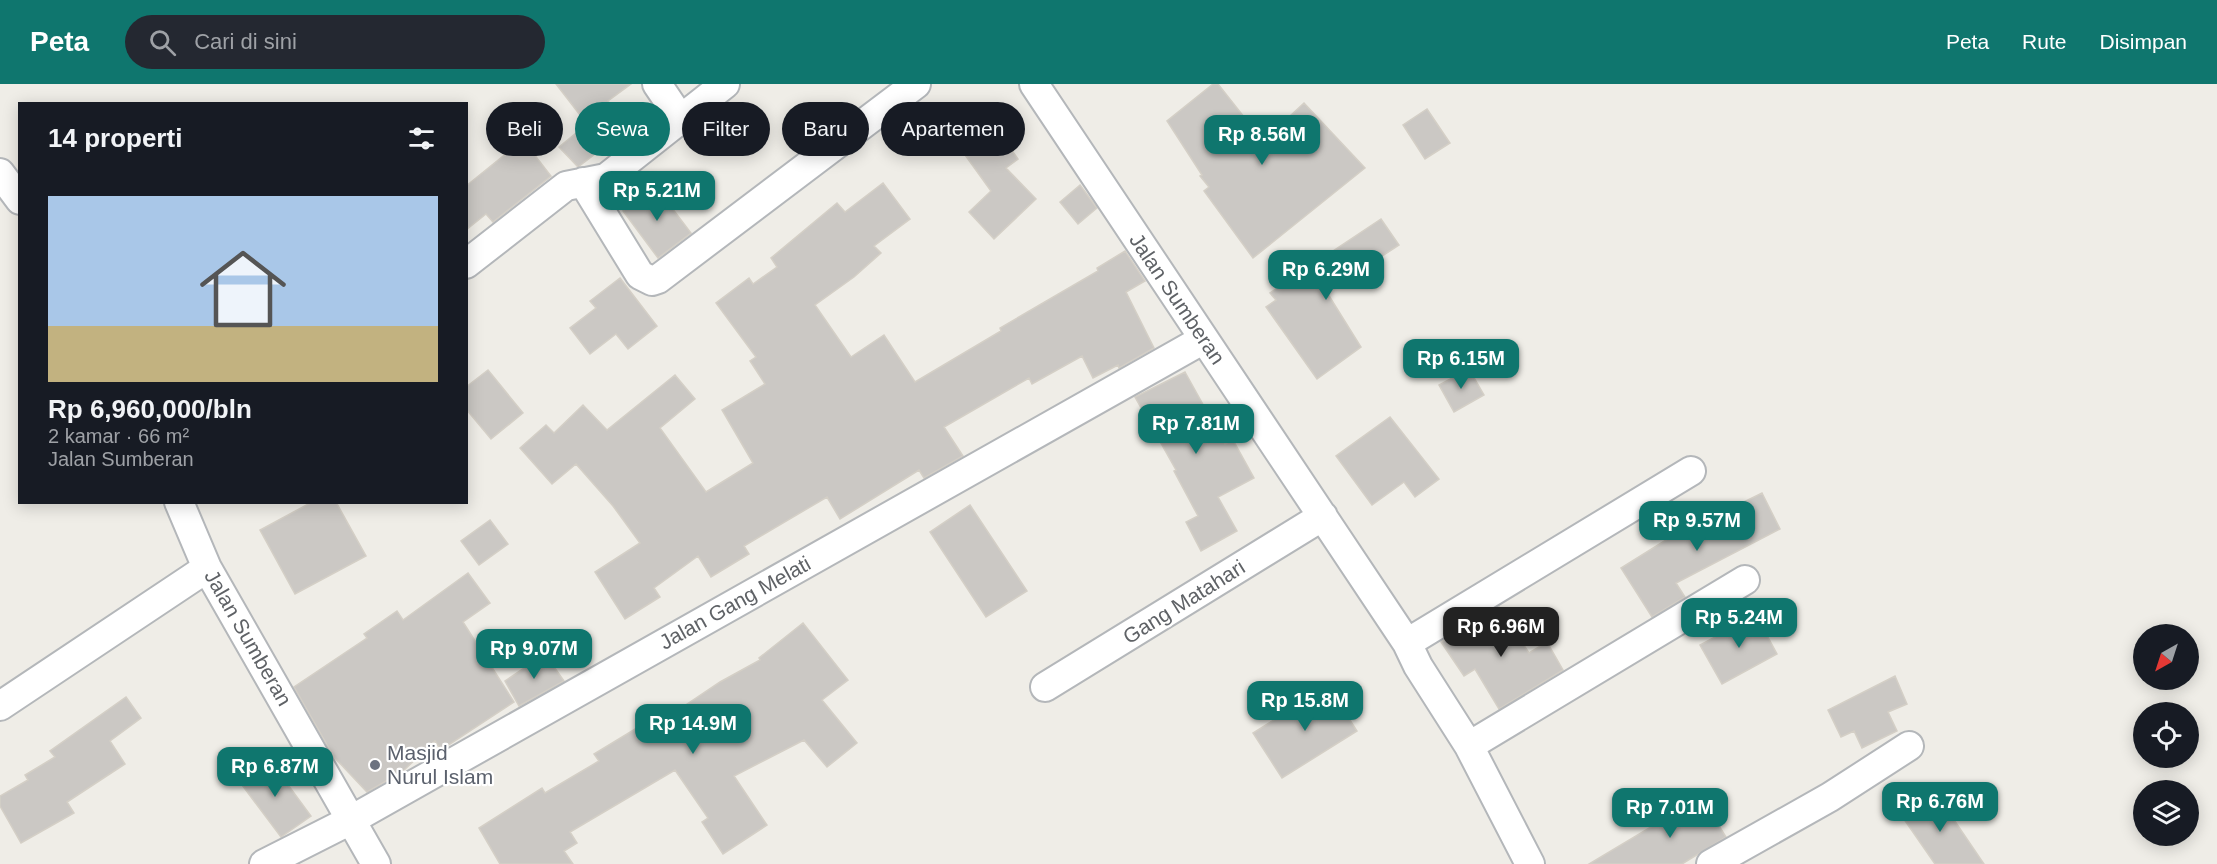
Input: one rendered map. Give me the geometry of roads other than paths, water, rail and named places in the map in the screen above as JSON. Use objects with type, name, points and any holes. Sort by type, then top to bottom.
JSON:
[{"type":"street","points":[[657,84],[680,118]]},
{"type":"street","points":[[468,262],[566,186],[606,178],[725,84]]},
{"type":"street","points":[[583,182],[640,275],[652,281],[658,279],[916,84]]},
{"type":"street","name":"Jalan Sumberan","points":[[1034,84],[1323,516],[1412,654],[1469,746],[1530,864]]},
{"type":"street","points":[[0,172],[18,197]]},
{"type":"street","name":"Jalan Gang Melati","points":[[264,864],[351,820],[1204,339]]},
{"type":"street","points":[[1412,654],[1691,471]]},
{"type":"street","name":"Jalan Sumberan","points":[[180,504],[207,568],[376,864]]},
{"type":"street","name":"Gang Matahari","points":[[1045,687],[1323,516]]},
{"type":"street","points":[[0,706],[207,568]]},
{"type":"street","points":[[1469,746],[1745,580]]},
{"type":"street","points":[[1711,864],[1830,797],[1909,746]]},
{"type":"place","name":"Masjid Nurul Islam","points":[[375,765]]}]
